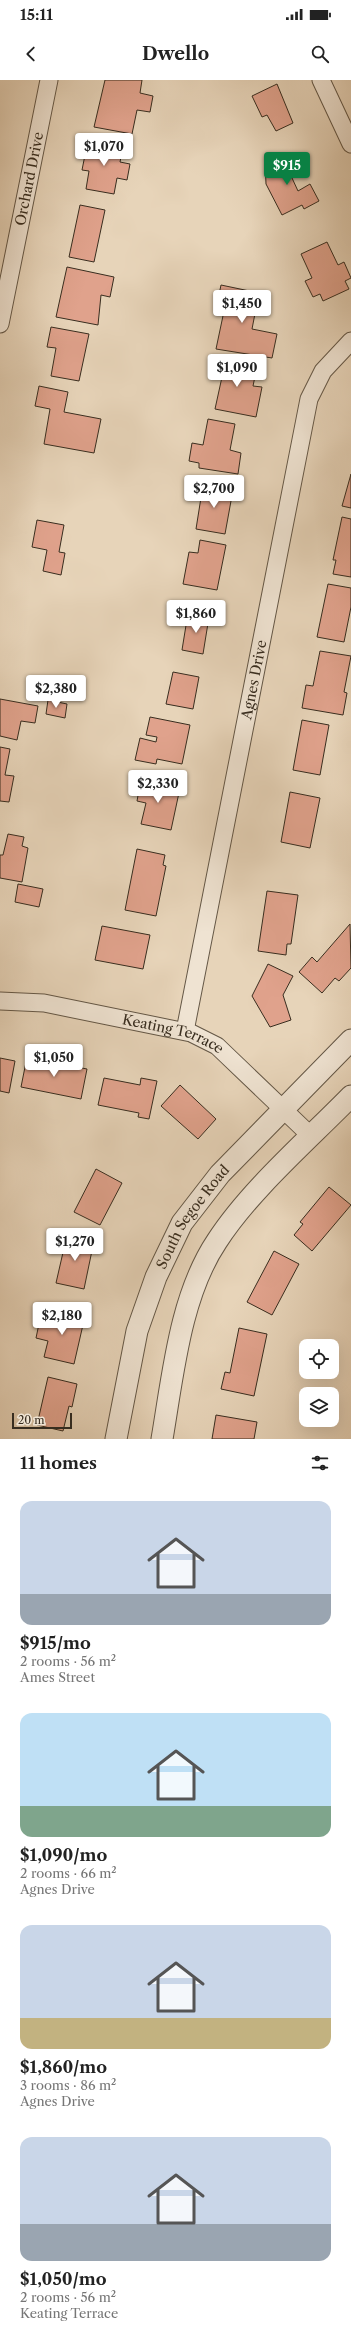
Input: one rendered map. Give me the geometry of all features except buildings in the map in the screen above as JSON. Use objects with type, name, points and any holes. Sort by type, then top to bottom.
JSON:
[{"type":"street","name":"Orchard Drive","points":[[0,324],[49,80]]},
{"type":"street","points":[[321,80],[351,144]]},
{"type":"street","name":"Agnes Drive","points":[[185,1031],[309,399],[323,371],[351,341]]},
{"type":"street","name":"Keating Terrace","points":[[0,1001],[44,1003],[185,1031],[217,1046],[311,1136]]},
{"type":"street","name":"South Segoe Road","points":[[116,1439],[137,1331],[156,1277],[182,1223],[220,1174],[351,1040]]},
{"type":"street","points":[[162,1439],[179,1335],[197,1282],[216,1241],[250,1199],[351,1096]]}]
